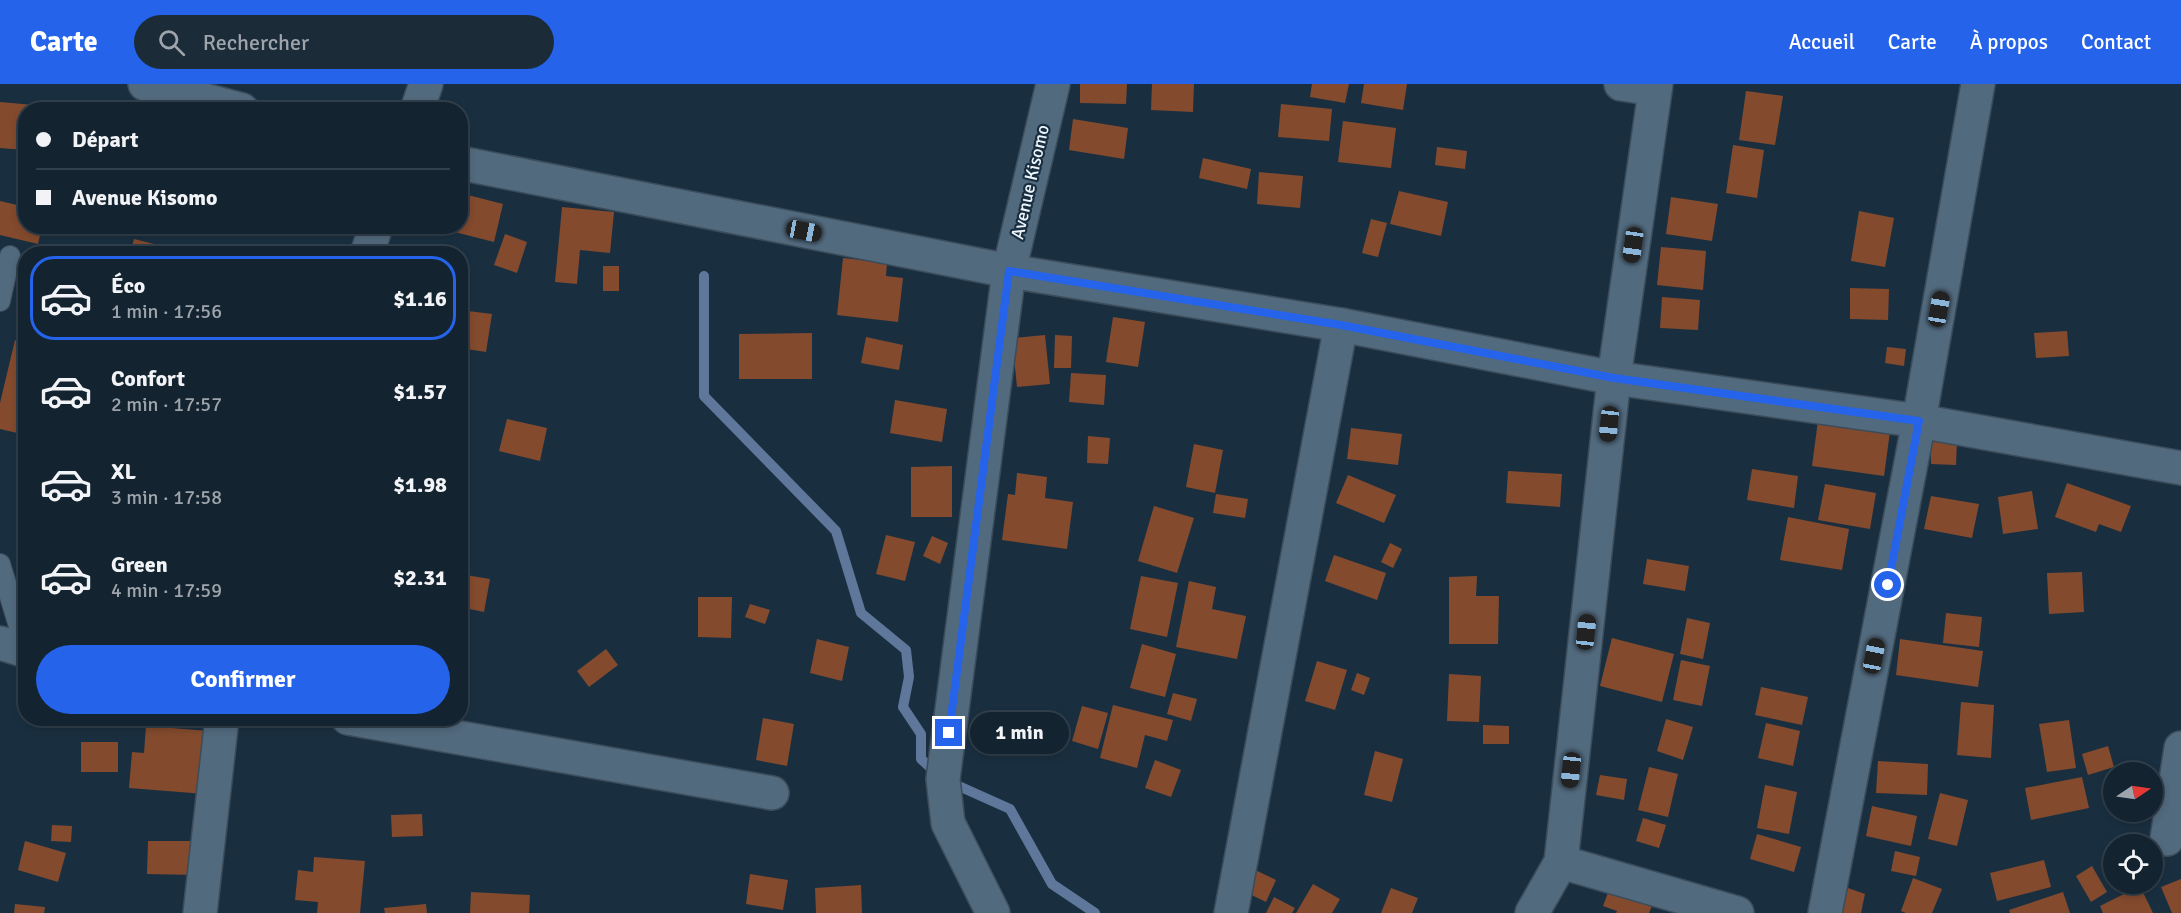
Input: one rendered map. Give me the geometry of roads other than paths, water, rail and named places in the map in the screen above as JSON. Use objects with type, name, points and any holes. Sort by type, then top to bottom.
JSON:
[{"type":"street","points":[[145,84],[212,102]]},
{"type":"street","points":[[420,102],[426,84]]},
{"type":"street","name":"Avenue Kisomo","points":[[993,913],[948,823],[943,779],[1009,271],[1053,84]]},
{"type":"street","points":[[1532,913],[1561,862],[1614,378],[1656,87],[1621,84]]},
{"type":"street","points":[[1825,913],[1919,421],[1978,84]]},
{"type":"street","points":[[468,165],[1009,271],[1341,325],[1614,378],[1919,421],[2181,468]]},
{"type":"street","points":[[1231,913],[1341,325]]},
{"type":"street","points":[[0,643],[18,648]]},
{"type":"street","points":[[200,913],[221,726]]},
{"type":"street","points":[[393,726],[772,793]]},
{"type":"street","points":[[2167,839],[2181,748]]},
{"type":"street","points":[[1561,862],[1737,913]]},
{"type":"lane","points":[[0,301],[10,256]]},
{"type":"lane","points":[[0,564],[18,624]]},
{"type":"waterway","points":[[704,276],[704,396],[836,531],[861,613],[906,650],[909,677],[903,707],[921,734],[921,759],[943,779],[1010,809],[1052,884],[1095,913]]}]
